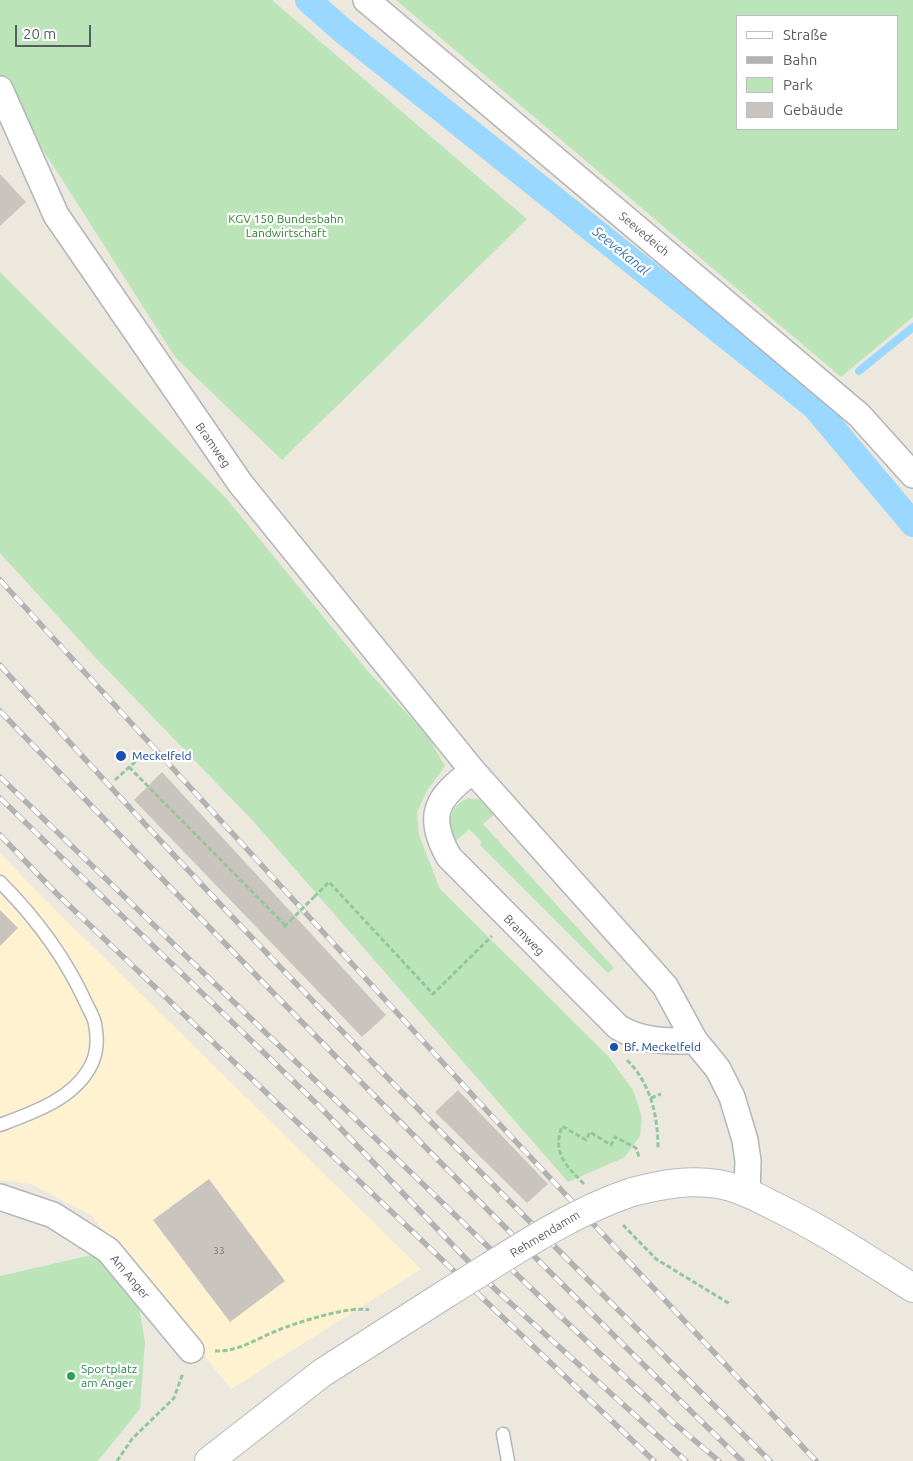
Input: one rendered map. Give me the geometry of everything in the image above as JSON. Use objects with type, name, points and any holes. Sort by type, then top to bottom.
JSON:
[{"type":"street","name":"Seevedeich","points":[[366,0],[859,415],[913,475]]},
{"type":"street","name":"Bramweg","points":[[0,89],[56,215],[234,475],[473,771],[665,986],[695,1041],[718,1069],[738,1115],[748,1161],[747,1193]]},
{"type":"street","name":"Bramweg","points":[[473,771],[443,797],[438,808],[438,834],[449,857],[602,1014],[626,1032],[658,1041],[695,1041]]},
{"type":"street","name":"Rehmendamm","points":[[209,1461],[322,1373],[444,1295],[573,1217],[605,1201],[660,1185],[695,1182],[719,1184],[747,1193],[808,1222],[913,1288]]},
{"type":"street","name":"Am Anger","points":[[0,1197],[53,1215],[108,1250],[191,1350]]},
{"type":"lane","points":[[0,882],[22,904],[77,984],[95,1023],[96,1050],[89,1069],[73,1088],[56,1100],[0,1125]]},
{"type":"lane","points":[[503,1434],[508,1461]]},
{"type":"path","points":[[115,780],[145,753]]},
{"type":"path","points":[[129,767],[285,926],[328,882],[433,994],[509,919]]},
{"type":"path","points":[[626,1032],[614,1047],[640,1072],[651,1098],[658,1131],[658,1149]]},
{"type":"path","points":[[651,1098],[661,1094]]},
{"type":"path","points":[[588,1188],[560,1159],[558,1135],[562,1126],[586,1140],[590,1132],[611,1144],[616,1136],[636,1148],[639,1157]]},
{"type":"path","points":[[622,1224],[656,1259],[730,1304]]},
{"type":"path","points":[[236,1349],[278,1330],[348,1309],[363,1308],[372,1311]]},
{"type":"path","points":[[116,1461],[132,1439],[174,1398],[191,1350]]},
{"type":"shaded area","points":[[0,853],[43,898],[421,1269],[231,1389],[91,1215],[31,1184],[0,1180]]},
{"type":"green space","name":"KGV 150 Bundesbahn Landwirtschaft","points":[[0,0],[272,0],[527,219],[282,460],[175,357],[49,159],[0,90]]},
{"type":"green space","points":[[396,0],[913,0],[913,317],[841,377]]},
{"type":"green space","points":[[0,272],[226,498],[366,669],[427,735],[445,766],[427,791],[417,812],[419,835],[440,889],[609,1057],[634,1092],[642,1118],[640,1136],[625,1157],[568,1182],[253,821],[93,655],[0,553]]},
{"type":"green space","points":[[468,798],[483,800],[496,813],[483,824],[614,968],[608,973],[480,845],[482,842],[469,829],[456,841],[451,829],[451,816],[457,806]]},
{"type":"green space","name":"Sportplatz am Anger","points":[[96,1254],[138,1301],[145,1342],[140,1409],[98,1461],[0,1461],[0,1276]]},
{"type":"building","points":[[0,174],[26,202],[0,226]]},
{"type":"building","points":[[162,772],[386,1015],[362,1037],[134,800]]},
{"type":"building","points":[[0,910],[18,928],[0,946]]},
{"type":"building","points":[[458,1090],[548,1184],[527,1203],[435,1112]]},
{"type":"building","points":[[209,1179],[285,1281],[230,1322],[153,1220]]},
{"type":"waterway","name":"Seevekanal","points":[[308,0],[342,30],[814,406],[913,524]]},
{"type":"waterway","points":[[859,371],[913,327]]},
{"type":"railway","points":[[0,580],[489,1113],[816,1461]]},
{"type":"railway","points":[[0,665],[93,768],[283,970],[476,1168],[770,1461]]},
{"type":"railway","points":[[0,711],[368,1089],[742,1461]]},
{"type":"railway","points":[[0,777],[560,1316],[675,1424],[719,1461]]},
{"type":"railway","points":[[0,798],[318,1105],[496,1290],[686,1461]]},
{"type":"railway","points":[[0,835],[56,893],[654,1461]]},
{"type":"place","name":"Meckelfeld","points":[[121,756]]},
{"type":"place","name":"Bf. Meckelfeld","points":[[614,1047]]},
{"type":"place","name":"Sportplatz am Anger","points":[[71,1376]]}]
